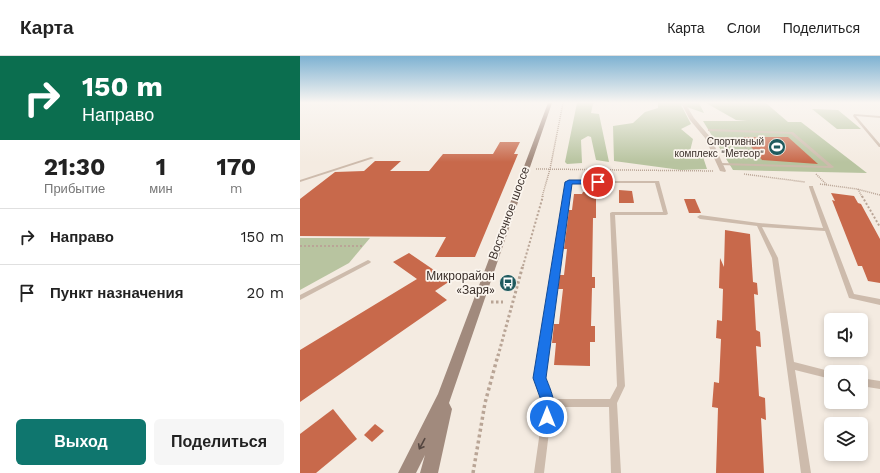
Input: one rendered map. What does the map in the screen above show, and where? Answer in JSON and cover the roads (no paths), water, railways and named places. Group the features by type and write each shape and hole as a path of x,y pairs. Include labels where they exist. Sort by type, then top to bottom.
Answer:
{"main road":[{"name":"Восточное шоссе","path":"407,473 432,425 454,370 543,122"},
{"name":"Восточное шоссе","path":"429,473 454,370"}],"street":[{"path":"695,122 708,138 723,171"}],"lane":[{"path":"860,122 880,146"},
{"path":"720,125 723,130"},
{"path":"709,130 792,133 832,167 720,164"},
{"path":"300,181 372,158"},
{"path":"539,473 548,403 540,378 569,182 657,182 666,214 612,213 620,386 613,403 616,473"},
{"path":"811,187 851,296 880,302"},
{"path":"700,217 758,226 827,230"},
{"path":"758,226 775,258 806,473"},
{"path":"300,298 368,262"},
{"path":"791,365 824,373"},
{"path":"868,383 880,385"},
{"path":"548,403 613,403"}],"place":[{"name":"Спортивный комплекс \"Метеор\"","path":"777,147"},
{"name":"Микрорайон «Заря»","path":"508,283"}]}
